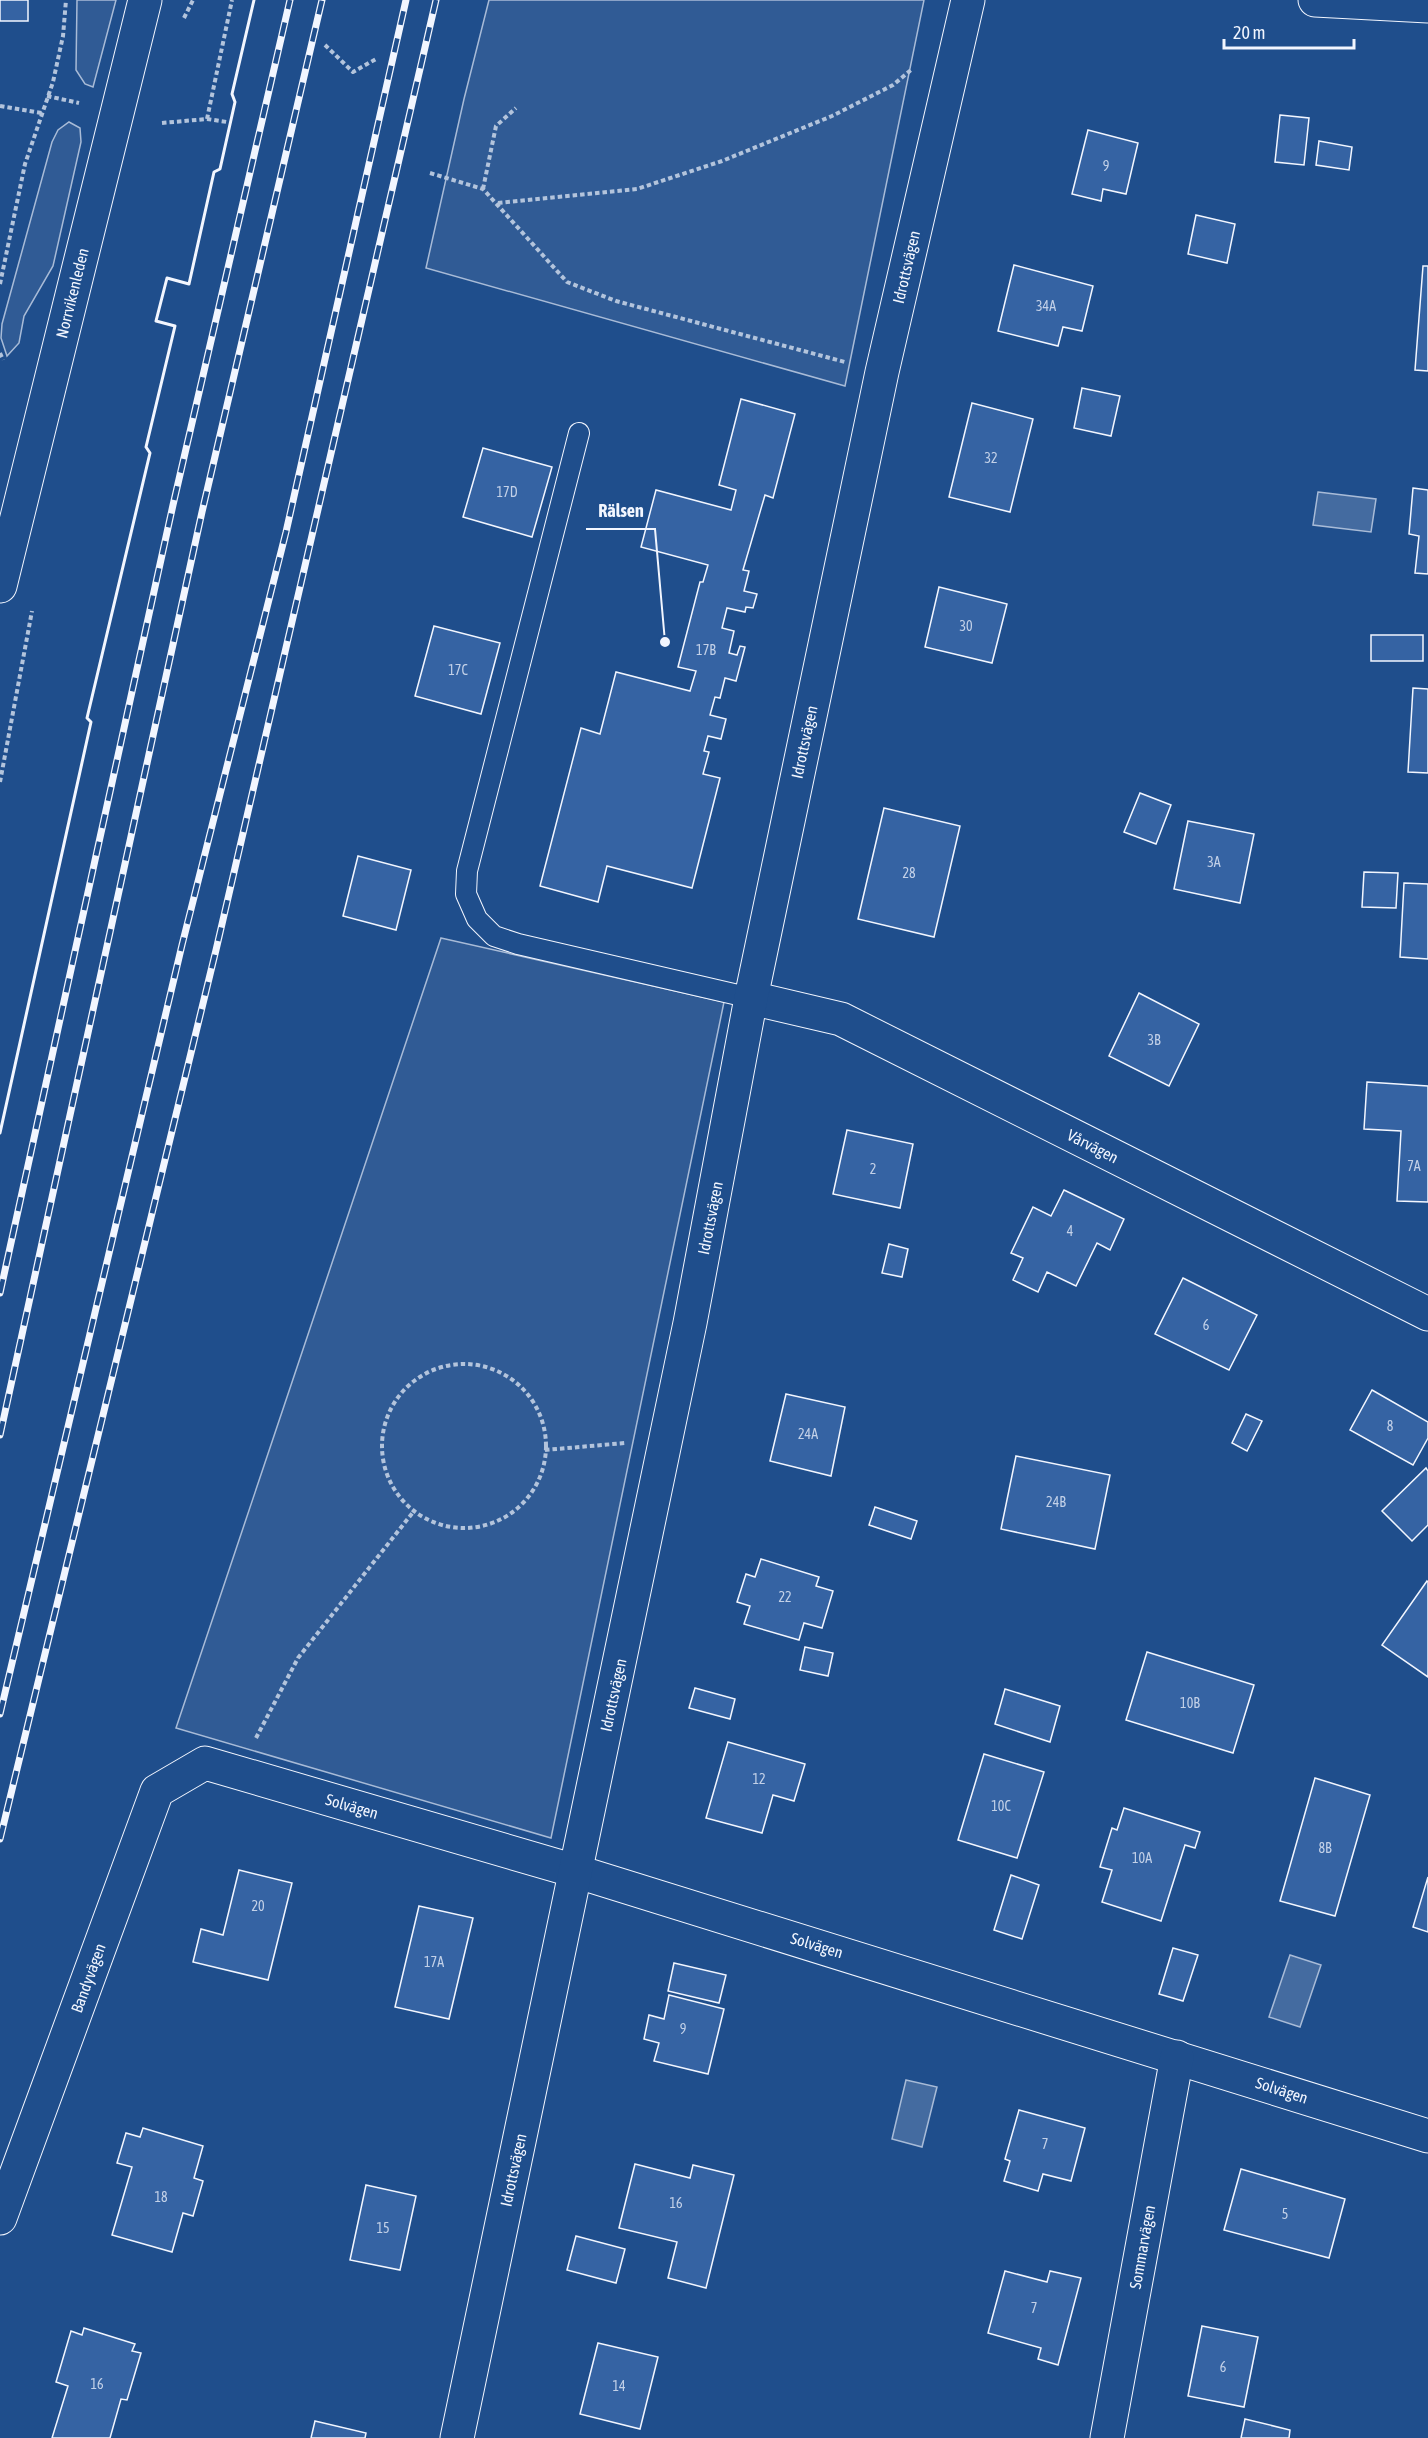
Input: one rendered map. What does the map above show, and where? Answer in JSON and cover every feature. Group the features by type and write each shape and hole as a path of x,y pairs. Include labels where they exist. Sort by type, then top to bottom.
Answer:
{"street":[{"name":"Norrvikenleden","path":"0,586 145,0"},
{"name":"Idrottsvägen","path":"457,2438 690,1323 751,998 882,372 968,0"},
{"path":"1315,0 1428,6"},
{"name":"Vårvägen","path":"751,998 841,1019 1428,1314"},
{"name":"Solvägen","path":"204,1763 575,1871 1428,2136"},
{"name":"Bandyvägen","path":"0,2218 157,1791 204,1763"},
{"name":"Sommarvägen","path":"1107,2438 1177,2057"}],"lane":[{"path":"579,433 467,871 466,894 477,919 494,936 518,944 751,998"}],"path":[{"path":"0,284 25,164 53,82 63,36 66,0"},
{"path":"207,119 232,0"},
{"path":"325,45 353,72 376,59"},
{"path":"498,203 637,189 722,161 832,116 893,85 912,70"},
{"path":"47,96 85,104"},
{"path":"0,106 42,113"},
{"path":"483,189 496,126 516,108"},
{"path":"162,123 207,119 227,122"},
{"path":"430,173 483,189 567,282 616,301 882,372"},
{"path":"0,353 3,360"},
{"path":"451,1363 475,1364 493,1367 511,1376 526,1391 539,1413 546,1436 545,1450 537,1486 520,1507 497,1522 475,1529 447,1527 406,1506 392,1487 384,1464 383,1442 397,1398 415,1379 451,1363"},
{"path":"545,1450 627,1443"},
{"path":"238,1773 298,1658 414,1511"}],"shaded area":[{"path":"77,0 116,0 93,87 85,84 76,70"},
{"path":"489,0 924,0 845,386 426,268"},
{"path":"69,122 80,128 81,142 53,266 24,316 19,343 7,356 1,338 2,324 52,142 58,130"},
{"path":"1318,492 1376,499 1371,532 1313,525"},
{"path":"441,938 724,1002 551,1838 176,1728"},
{"path":"1290,1955 1321,1965 1300,2027 1269,2017"},
{"path":"906,2080 937,2087 922,2147 892,2139"}],"building":[{"path":"0,0 28,0 28,21 0,21"},
{"path":"1280,115 1309,118 1304,165 1275,162"},
{"path":"1088,130 1138,143 1126,194 1103,189 1101,201 1072,194"},
{"path":"1319,141 1352,147 1349,170 1316,165"},
{"path":"1196,215 1235,224 1227,263 1188,254"},
{"path":"1014,265 1093,286 1082,331 1063,327 1058,346 998,331"},
{"path":"1423,266 1428,266 1428,371 1415,370"},
{"path":"1082,388 1120,396 1111,436 1074,428"},
{"path":"741,399 795,414 773,498 765,495 743,570 749,571 744,591 757,594 753,608 746,607 745,612 727,608 722,628 734,631 729,653 737,655 740,646 745,647 736,681 725,678 720,698 715,697 710,715 726,719 721,739 708,736 704,751 709,752 703,774 720,778 692,888 607,866 598,902 540,886 581,728 600,734 616,672 690,691 696,671 678,667 700,582 703,582 708,565 641,547 656,490 731,510 736,490 719,485"},
{"path":"972,403 1033,419 1010,512 949,497"},
{"path":"483,448 552,467 532,537 463,517"},
{"path":"1413,488 1428,490 1428,574 1415,573 1419,536 1409,534"},
{"path":"939,587 1007,604 992,663 925,647"},
{"path":"434,626 500,643 481,714 415,696"},
{"path":"1371,635 1423,635 1423,661 1371,661"},
{"path":"1413,688 1428,689 1428,773 1408,772"},
{"path":"1140,793 1171,805 1156,844 1124,832"},
{"path":"884,808 960,826 934,937 858,919"},
{"path":"1188,821 1254,834 1240,903 1174,889"},
{"path":"358,856 411,870 396,930 343,916"},
{"path":"1364,872 1398,873 1396,908 1362,907"},
{"path":"1404,883 1428,884 1428,959 1400,957"},
{"path":"1139,993 1199,1024 1169,1086 1109,1056"},
{"path":"1367,1082 1428,1086 1428,1202 1397,1201 1401,1131 1364,1129"},
{"path":"847,1130 913,1144 900,1208 833,1194"},
{"path":"1064,1190 1124,1219 1110,1250 1097,1243 1076,1286 1047,1272 1038,1292 1013,1280 1023,1258 1011,1253 1033,1207 1051,1216"},
{"path":"889,1244 908,1249 902,1277 882,1273"},
{"path":"1183,1278 1257,1315 1229,1370 1155,1334"},
{"path":"1372,1390 1428,1422 1428,1438 1413,1465 1350,1430"},
{"path":"786,1394 845,1407 831,1476 770,1461"},
{"path":"1246,1414 1262,1421 1247,1451 1232,1443"},
{"path":"1016,1456 1110,1475 1095,1549 1001,1529"},
{"path":"1426,1468 1428,1471 1428,1525 1412,1541 1382,1511"},
{"path":"875,1507 917,1521 911,1539 869,1525"},
{"path":"761,1559 819,1577 816,1586 833,1591 822,1628 804,1623 799,1640 744,1624 750,1606 737,1602 746,1574 755,1577"},
{"path":"1428,1582 1428,1677 1382,1645"},
{"path":"805,1647 833,1653 828,1676 800,1670"},
{"path":"1147,1652 1254,1685 1233,1753 1126,1720"},
{"path":"695,1688 735,1699 730,1719 689,1708"},
{"path":"1005,1689 1060,1706 1050,1742 995,1724"},
{"path":"728,1742 805,1764 794,1801 773,1795 762,1833 706,1818"},
{"path":"984,1754 1044,1772 1017,1858 958,1840"},
{"path":"1315,1778 1370,1795 1335,1916 1280,1901"},
{"path":"1124,1808 1200,1832 1195,1848 1185,1845 1161,1921 1102,1902 1112,1870 1100,1867 1112,1828 1117,1830"},
{"path":"239,1870 292,1883 268,1980 193,1962 201,1929 223,1935"},
{"path":"1011,1875 1039,1885 1022,1939 994,1930"},
{"path":"1428,1877 1428,1932 1413,1927"},
{"path":"419,1906 473,1918 449,2019 395,2007"},
{"path":"1173,1948 1198,1955 1183,2001 1159,1994"},
{"path":"674,1963 726,1975 719,2003 668,1991"},
{"path":"669,1995 724,2009 708,2074 654,2061 659,2043 644,2039 649,2015 664,2019"},
{"path":"1019,2110 1085,2128 1071,2181 1043,2174 1038,2191 1004,2181 1010,2161 1005,2159"},
{"path":"143,2128 203,2146 194,2178 203,2181 193,2216 183,2213 172,2252 112,2235 132,2167 117,2163 126,2133 140,2137"},
{"path":"635,2164 690,2178 693,2165 734,2175 706,2288 668,2278 677,2242 619,2228"},
{"path":"1241,2169 1345,2199 1329,2258 1224,2230"},
{"path":"366,2185 416,2196 400,2270 350,2260"},
{"path":"576,2236 625,2249 616,2283 567,2270"},
{"path":"1005,2271 1047,2282 1050,2271 1081,2278 1058,2365 1038,2359 1041,2348 988,2333"},
{"path":"1202,2326 1258,2337 1244,2407 1188,2396"},
{"path":"84,2328 135,2344 132,2351 141,2353 127,2400 121,2399 110,2438 52,2438 68,2386 56,2382 71,2331 82,2335"},
{"path":"598,2343 658,2357 640,2429 580,2414"},
{"path":"1245,2419 1290,2430 1289,2438 1241,2438"},
{"path":"315,2421 366,2433 365,2438 311,2438"}],"railway":[{"path":"0,1293 173,505 290,0"},
{"path":"0,1435 202,512 322,0"},
{"path":"0,1714 182,945 286,532 406,0"},
{"path":"0,1839 216,950 436,0"}],"wall":[{"path":"0,1133 91,722 87,718 150,453 146,447 175,326 156,321 167,278 189,284 214,172 220,169 235,102 232,94 254,0"}],"place":[{"name":"Rälsen","path":"665,642"}]}
